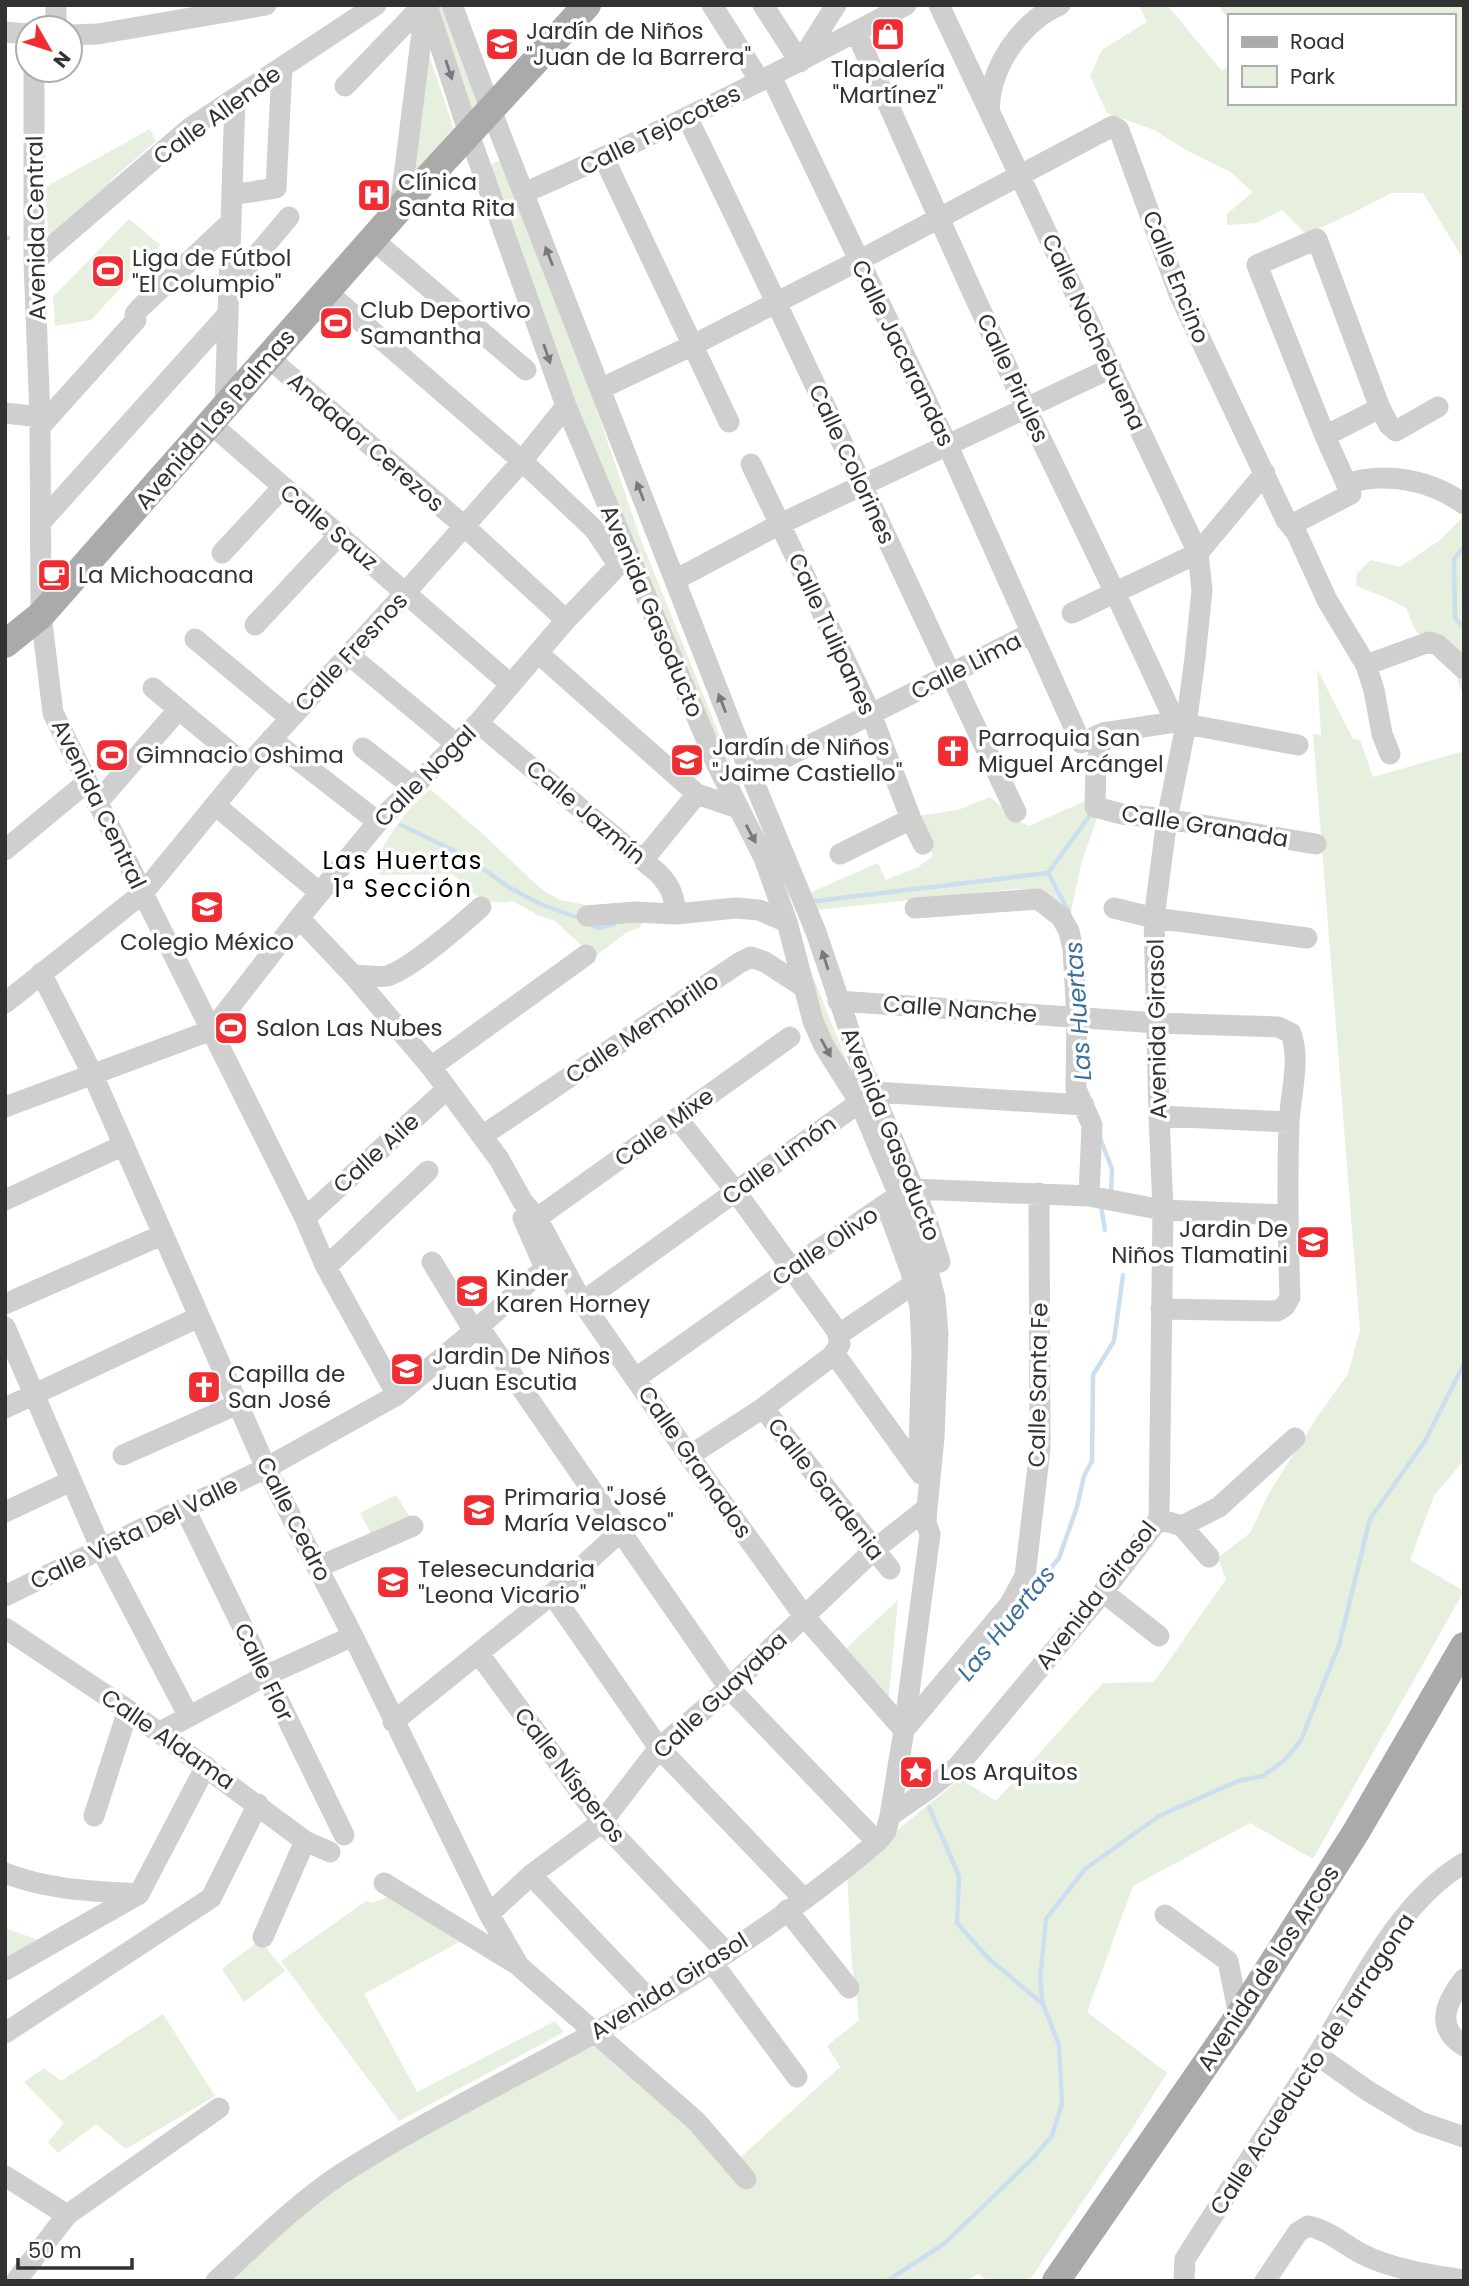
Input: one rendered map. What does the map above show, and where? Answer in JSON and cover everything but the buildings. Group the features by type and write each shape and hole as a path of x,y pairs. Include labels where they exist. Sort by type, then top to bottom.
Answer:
{"main road":[{"name":"Avenida Las Palmas","path":"41,615 372,239 587,5"},
{"path":"5,644 41,615"},
{"name":"Avenida de los Arcos","path":"1056,2281 1239,2016 1356,1832 1464,1646"}],"street":[{"path":"84,35 265,5"},
{"name":"Calle Allende","path":"34,262 190,128 376,5"},
{"path":"345,86 425,5"},
{"path":"400,208 425,5"},
{"name":"Avenida Gasoducto","path":"425,5 623,560 738,808 764,858 786,922 813,1021 824,1046 867,1098"},
{"name":"Avenida Gasoducto","path":"452,5 751,775 816,932 899,1196 924,1255 935,1298 938,1334 934,1438 926,1508 926,1523 930,1534"},
{"name":"Calle Jacarandas","path":"712,5 766,78 858,261 948,446 1081,743 1103,733"},
{"path":"763,5 800,62 836,5"},
{"name":"Calle Tejocotes","path":"524,193 604,158 800,62 906,5"},
{"name":"Calle Nochebuena","path":"939,5 1198,553"},
{"path":"989,111 992,85 1001,61 1030,25 1050,9 1060,5"},
{"name":"Calle Pirules","path":"856,32 1027,409 1181,723"},
{"path":"232,195 276,188 282,67"},
{"name":"Avenida Central","path":"34,84 34,262 40,422 41,615 54,713 304,1217 326,1267 397,1395"},
{"path":"218,416 228,314 236,98"},
{"name":"Calle Colorines","path":"687,117 778,302 949,674 1016,812"},
{"name":"Calle Encino","path":"1019,175 1098,132 1113,126 1119,130 1180,295 1286,520 1296,532 1332,610 1366,665 1374,690 1381,734 1390,754"},
{"path":"604,158 730,422"},
{"path":"600,388 778,302 1019,175"},
{"path":"229,288 289,217"},
{"path":"5,414 40,422 130,327 140,308 231,222"},
{"path":"372,239 526,370"},
{"path":"1348,489 1257,265 1317,239 1380,408 1389,425 1396,430 1438,407"},
{"path":"327,292 522,461 623,560"},
{"path":"41,522 228,314"},
{"name":"Andador Cerezos","path":"269,358 464,526 566,620"},
{"path":"675,580 776,526 1111,368"},
{"name":"Calle Fresnos","path":"5,1003 142,893 247,766 406,592 522,461 566,406"},
{"path":"1325,436 1380,408"},
{"name":"Calle Sauz","path":"218,416 283,487 510,684"},
{"name":"Calle Tulipanes","path":"748,467 871,714 911,820 923,844"},
{"path":"1072,613 1198,553 1265,473"},
{"path":"1289,522 1293,524 1365,477 1400,479 1447,492 1464,504"},
{"path":"222,552 283,487"},
{"path":"255,625 340,534"},
{"name":"Avenida Girasol","path":"216,2281 283,2219 340,2175 651,2001 795,1904 877,1843 886,1831 890,1816 958,1766 1103,1592 1158,1518 1163,1210 1158,1116 1154,918 1202,590 1198,553"},
{"name":"Calle Nogal","path":"212,1030 378,822 478,723 566,620 623,560"},
{"name":"Calle Lima","path":"751,775 1031,633"},
{"path":"195,639 290,718"},
{"path":"1366,665 1429,642 1438,645 1464,669"},
{"path":"538,653 697,794 738,808"},
{"path":"348,655 455,743"},
{"path":"153,688 247,766"},
{"path":"97,803 178,710"},
{"name":"Calle Jazmín","path":"478,723 643,860 668,884 674,895 676,914"},
{"path":"1103,733 1181,723 1298,745"},
{"name":"Calle Granada","path":"1103,733 1096,766 1096,807 1122,814 1316,844"},
{"path":"271,739 378,822"},
{"path":"363,748 413,787"},
{"path":"5,850 87,782"},
{"path":"643,860 697,794"},
{"path":"215,805 320,893"},
{"path":"840,854 911,820"},
{"path":"915,908 1038,899 1061,917 1069,931 1073,949 1082,1017 1076,1089 1092,1125 1092,1196"},
{"path":"354,975 386,976 398,971 452,933 481,907"},
{"path":"587,916 635,912 676,914 736,908 759,909 786,922"},
{"path":"1114,908 1154,918 1307,938"},
{"name":"Calle Granados","path":"299,918 354,975 447,1088 499,1159 582,1302 689,1456 804,1616 904,1730"},
{"path":"431,1067 586,955"},
{"name":"Calle Membrillo","path":"482,1136 751,957 765,962 805,988"},
{"name":"Calle Cedro","path":"41,973 92,1073 266,1468 353,1636 489,1914 519,1966 697,2122 746,2179"},
{"name":"Calle Nanche","path":"838,1000 1157,1023 1278,1027 1291,1033 1296,1046 1289,1122"},
{"path":"5,1107 212,1030"},
{"name":"Calle Mixe","path":"530,1210 677,1118 790,1037"},
{"name":"Calle Aile","path":"304,1217 447,1088"},
{"path":"867,1098 1084,1105"},
{"name":"Calle Limón","path":"582,1302 867,1098"},
{"path":"1158,1116 1289,1122 1287,1215 1290,1297 1285,1306 1277,1311 1161,1309"},
{"path":"677,1118 736,1192 790,1269 929,1485"},
{"path":"5,1200 124,1144"},
{"path":"326,1267 428,1171"},
{"path":"929,1485 919,1446 922,1352 920,1308 899,1196 1039,1193 1092,1196 1163,1210 1287,1215"},
{"name":"Calle Santa Fe","path":"904,1730 1010,1604 1025,1576 1040,1450 1039,1193"},
{"name":"Avenida Gasoducto","path":"890,1816 930,1534 937,1522 946,1438 950,1334 947,1298 938,1253 899,1196"},
{"name":"Calle Olivo","path":"636,1378 899,1196"},
{"name":"Calle Vista Del Valle","path":"5,1596 266,1468 397,1395 545,1268 523,1220 530,1210"},
{"path":"5,1304 162,1235"},
{"path":"432,1262 476,1329 621,1531 729,1688 877,1843"},
{"path":"689,1456 763,1408 837,1344 915,1283"},
{"path":"5,1408 199,1317"},
{"path":"5,1327 101,1549 188,1715"},
{"path":"123,1455 238,1404"},
{"name":"Calle Gardenia","path":"763,1408 890,1569"},
{"path":"1182,1525 1220,1507 1295,1438"},
{"path":"5,1512 71,1481"},
{"name":"Calle Guayaba","path":"489,1914 531,1875 602,1822 659,1748 729,1688 874,1550 926,1508"},
{"name":"Calle Flor","path":"186,1509 344,1835"},
{"path":"1158,1518 1182,1525 1209,1557"},
{"path":"318,1567 413,1526"},
{"path":"393,1722 552,1594 621,1531"},
{"path":"1103,1592 1159,1636"},
{"path":"552,1594 659,1748 795,1904 849,1988"},
{"name":"Calle Aldama","path":"5,1628 128,1710 305,1841 330,1852"},
{"path":"158,1733 265,1676 353,1636"},
{"name":"Calle Nísperos","path":"479,1654 602,1822 719,1957 797,2077"},
{"path":"94,1815 128,1710"},
{"path":"5,1970 139,1894 206,1766"},
{"path":"10,2023 211,1898 258,1804"},
{"path":"263,1937 305,1841"},
{"name":"Calle Acueducto de Tarragona","path":"1184,2281 1185,2259 1396,1929 1442,1876 1464,1863"},
{"path":"5,1873 30,1883 68,1889 139,1894"},
{"path":"531,1875 651,2001"},
{"path":"384,1883 519,1966"},
{"path":"1165,1915 1228,1961 1239,2016"},
{"path":"1464,1979 1450,1997 1445,2015 1448,2031 1464,2046"},
{"path":"1317,2055 1368,2091 1420,2122 1464,2137"},
{"path":"5,2276 15,2281 67,2215 219,2108"},
{"path":"5,2176 67,2215"},
{"path":"1265,2281 1298,2232 1308,2226 1322,2228 1362,2255 1453,2279"}],"green space":[{"path":"432,5 444,5 482,112 472,118"},
{"path":"1139,5 1167,5 1222,71 1228,66 1228,105 1455,105 1455,14 1228,14 1228,20 1218,5 1464,5 1464,260 1423,193 1391,193 1306,234 1282,210 1256,223 1227,225 1227,214 1253,192 1230,172 1154,130 1107,113 1090,76 1102,50 1147,22"},
{"path":"424,41 454,129 405,186"},
{"path":"150,129 156,141 111,180 107,191 49,237 44,188"},
{"path":"501,160 594,402 641,540 752,816 849,1072 815,1020 775,885 589,441 489,165"},
{"name":"Liga de Fútbol \"El Columpio\"","path":"129,219 160,245 91,320 55,326 53,297"},
{"path":"1464,516 1464,699 1455,672 1415,630 1406,608 1356,586 1357,573 1371,560 1400,567 1440,540"},
{"path":"1317,669 1353,739 1360,740 1373,777 1464,751 1464,1460 1434,1496 1410,1560 1464,1591 1313,1859 1250,1823 1133,1886 1087,2012 1167,2073 1029,2281 989,2281 978,2274 967,2281 224,2281 350,2177 592,2044 731,2166 840,2067 827,2046 859,2020 852,1966 847,1871 960,1779 996,1801 1103,1683 1154,1682 1226,1579 1218,1558 1250,1533 1270,1491 1348,1374 1360,1330 1313,734 1321,735"},
{"path":"430,789 541,889 560,900 587,905 645,902 648,906 640,927 626,933 594,957 555,921 512,901 493,902 478,897 453,874 380,875 373,869 384,846 404,816"},
{"path":"990,797 1018,821 1029,826 1092,798 1096,821 1082,861 1070,916 1041,889 1016,889 816,910 809,893 878,863 886,880 918,867 933,856 917,816 958,810"},
{"path":"396,1495 413,1522 374,1539 360,1513"},
{"path":"898,1600 888,1705 842,1652"},
{"path":"395,1894 461,1941 364,1994 417,2092 555,2021 564,2032 399,2121 281,1961 366,1901 372,1903"},
{"path":"5,1928 41,1941 5,1963"},
{"path":"260,1940 285,1971 244,2002 222,1969"},
{"path":"163,2014 215,2096 126,2149 96,2124 58,2153 48,2142 64,2123 24,2082 44,2068 61,2081"}],"waterway":[{"path":"1464,547 1454,559 1455,618 1464,628"},
{"name":"Las Huertas","path":"816,901 1048,873 1093,811"},
{"name":"Las Huertas","path":"401,825 465,856 510,888 543,905 579,918"},
{"name":"Las Huertas","path":"1048,873 1069,912"},
{"name":"Las Huertas","path":"590,924 598,928 614,924"},
{"name":"Las Huertas","path":"1100,1138 1112,1169 1111,1193"},
{"name":"Las Huertas","path":"1101,1206 1105,1230"},
{"name":"Las Huertas","path":"1019,1607 1059,1558 1077,1507 1084,1476 1092,1461 1093,1375 1114,1341 1123,1275"},
{"path":"887,2281 945,2243 1032,2159 1052,2136 1062,2104 1059,2045 1043,2004 1040,1980 1046,1919 1085,1869 1159,1816 1238,1781 1263,1776 1286,1759 1301,1740 1339,1645 1370,1519 1425,1441 1464,1364"},
{"name":"Las Huertas","path":"929,1807 959,1876 957,1923 989,1959 1043,2004"}],"place":[{"name":"Tlapalería \"Martínez\"","path":"888,34"},
{"name":"Jardín de Niños \"Juan de la Barrera\"","path":"502,44"},
{"name":"Clínica Santa Rita","path":"374,195"},
{"name":"Liga de Fútbol \"El Columpio\"","path":"108,271"},
{"name":"Club Deportivo Samantha","path":"336,323"},
{"name":"La Michoacana","path":"54,575"},
{"name":"Parroquia San Miguel Arcángel","path":"953,751"},
{"name":"Gimnacio Oshima","path":"112,755"},
{"name":"Jardín de Niños \"Jaime Castiello\"","path":"687,760"},
{"name":"Colegio México","path":"207,907"},
{"name":"Salon Las Nubes","path":"231,1028"},
{"name":"Jardin De Niños Tlamatini","path":"1313,1242"},
{"name":"Kinder Karen Horney","path":"472,1291"},
{"name":"Jardin De Niños Juan Escutia","path":"407,1369"},
{"name":"Capilla de San José","path":"204,1387"},
{"name":"Primaria \"José María Velasco\"","path":"479,1510"},
{"name":"Telesecundaria \"Leona Vicario\"","path":"393,1582"},
{"name":"Los Arquitos","path":"916,1772"}],"district":[{"name":"Las Huertas 1ª Sección","path":"403,874"}]}
